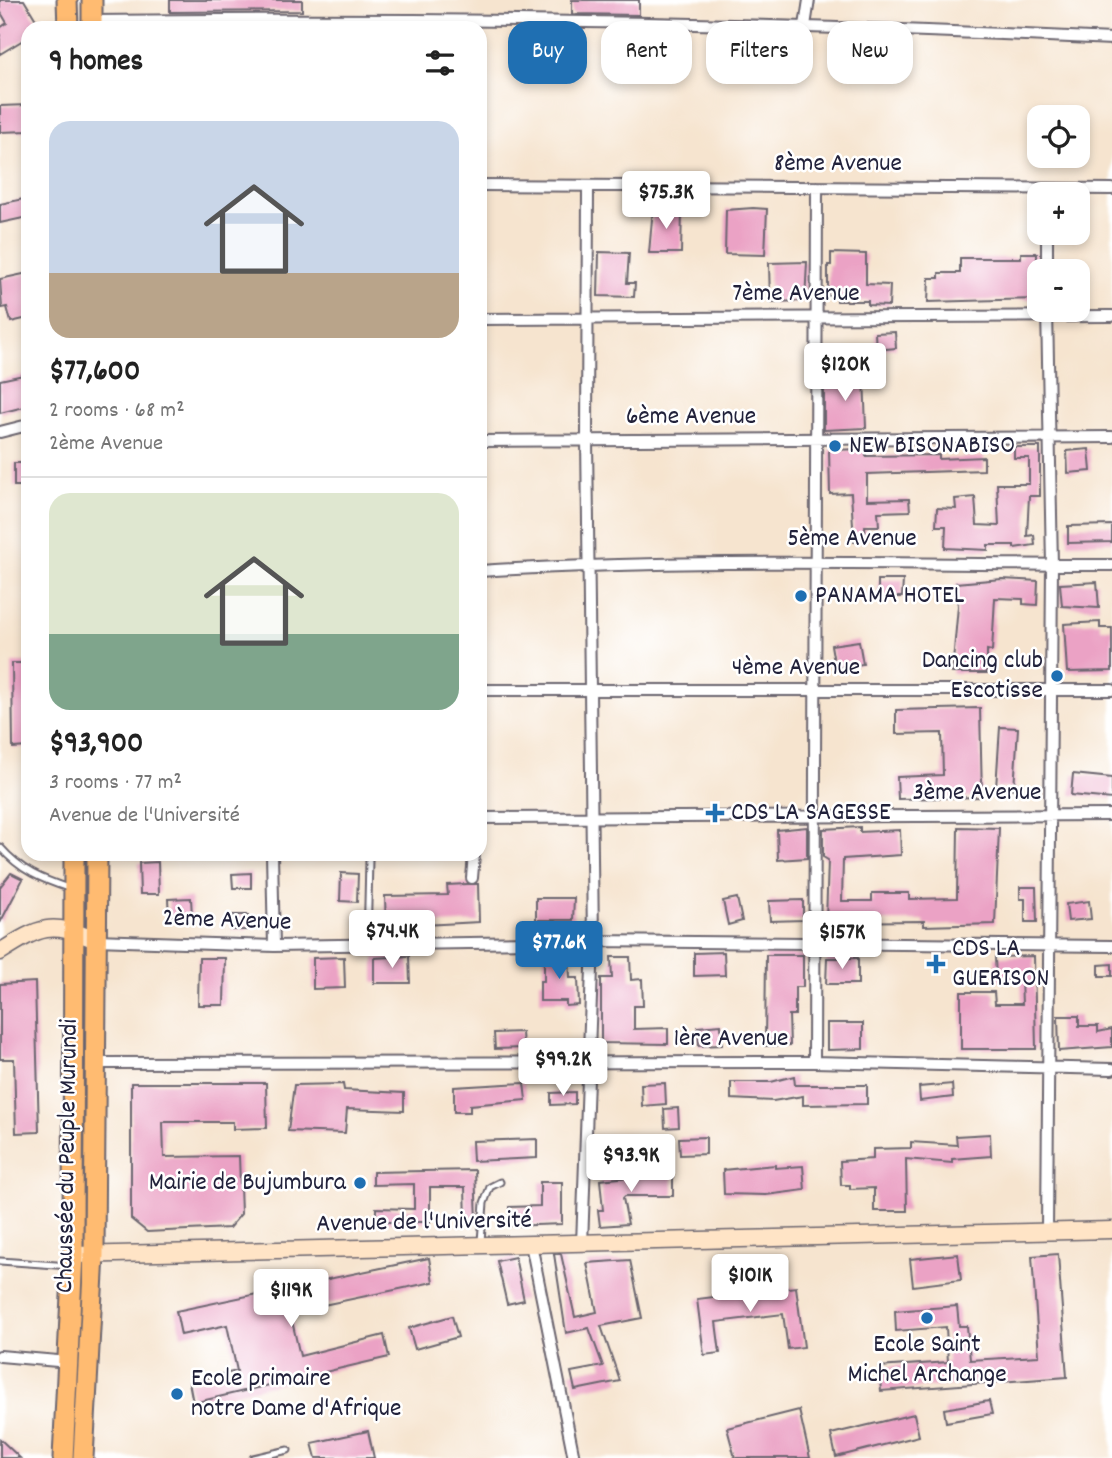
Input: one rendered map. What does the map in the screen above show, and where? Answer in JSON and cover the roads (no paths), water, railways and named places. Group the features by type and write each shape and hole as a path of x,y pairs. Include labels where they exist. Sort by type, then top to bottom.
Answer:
{"highway":[{"path":"67,0 68,21"},
{"path":"92,0 92,21"},
{"name":"Chaussée du Peuple Murundi","path":"63,1458 73,1261 74,861"},
{"name":"Chaussée du Peuple Murundi","path":"83,1458 94,1255 97,861"}],"street":[{"path":"806,21 809,0"},
{"path":"450,21 706,24"},
{"path":"813,26 1112,38"},
{"name":"8ème Avenue","path":"487,185 1027,192"},
{"path":"582,1244 593,941 591,564 587,439 588,187"},
{"path":"814,1062 817,187"},
{"name":"8ème Avenue","path":"1090,190 1112,189"},
{"name":"7ème Avenue","path":"487,319 1027,313"},
{"name":"7ème Avenue","path":"1090,315 1112,316"},
{"path":"1047,322 1052,565 1049,689 1048,1232"},
{"path":"0,432 21,427"},
{"name":"6ème Avenue","path":"487,440 1112,437"},
{"name":"5ème Avenue","path":"487,571 591,564 816,561 1112,565"},
{"name":"4ème Avenue","path":"487,690 1112,690"},
{"name":"3ème Avenue","path":"487,818 1112,815"},
{"path":"272,861 274,946"},
{"path":"472,878 473,861"},
{"path":"0,952 46,928 57,926 96,940"},
{"name":"2ème Avenue","path":"96,940 274,946 593,941 1112,946"},
{"name":"1ère Avenue","path":"97,1063 814,1062 1048,1070 1112,1069"},
{"name":"Avenue de l'Université","path":"73,1261 94,1255 1112,1230"},
{"path":"531,1244 574,1458"},
{"path":"0,1356 69,1362"}],"lane":[{"path":"0,847 14,864 30,875 74,890"},
{"path":"367,946 369,861"},
{"path":"481,1245 486,1195 489,1187 500,1182"},
{"path":"0,1261 73,1261"},
{"path":"253,1458 288,1450"}],"place":[{"name":"NEW BISONABISO","path":"835,446"},
{"name":"PANAMA HOTEL","path":"801,596"},
{"name":"Dancing club Escotisse","path":"1057,676"},
{"name":"CDS LA SAGESSE","path":"715,813"},
{"name":"CDS LA GUERISON","path":"936,964"},
{"name":"Mairie de Bujumbura","path":"360,1183"},
{"name":"Ecole Saint Michel Archange","path":"927,1318"},
{"name":"Ecole primaire notre Dame d'Afrique","path":"177,1394"}]}
